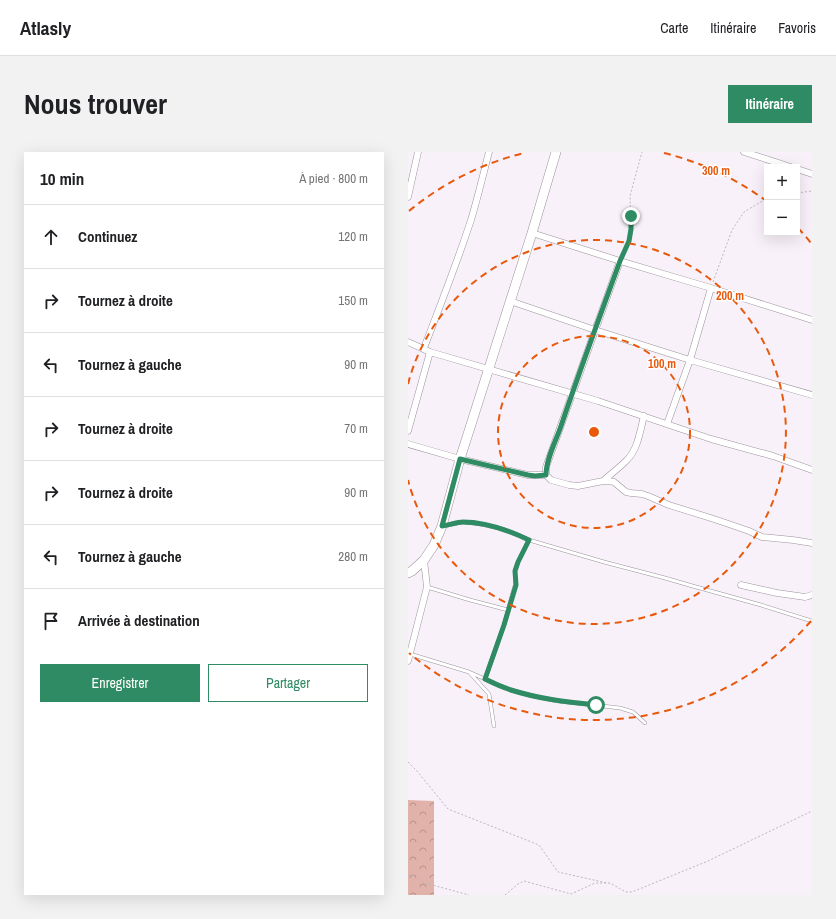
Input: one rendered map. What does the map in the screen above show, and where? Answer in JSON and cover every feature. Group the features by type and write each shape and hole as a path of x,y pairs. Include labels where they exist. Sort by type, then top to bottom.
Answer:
{"street":[{"path":"408,197 411,171 418,152"},
{"path":"424,348 471,219 489,152"},
{"path":"408,573 424,560 434,545 442,526 460,459 532,233 556,152"},
{"path":"744,152 782,164"},
{"path":"800,170 812,174"},
{"path":"532,233 812,320"},
{"path":"620,261 546,467 546,475 550,480 578,486 609,480 614,482 626,492 642,494 669,505 749,531 762,537 812,543"},
{"path":"667,424 690,360 711,288"},
{"path":"510,301 690,360 812,395"},
{"path":"408,342 430,352 489,368 572,394 598,400 711,439 773,456 812,470"},
{"path":"408,431 430,352"},
{"path":"603,481 631,456 638,439 644,416"},
{"path":"408,444 460,459 528,475 546,475"},
{"path":"408,661 427,588 424,560"},
{"path":"741,584 777,593 805,597 812,595"}],"lane":[{"path":"442,526 463,522 503,529 529,540 761,605 812,621"},
{"path":"485,679 516,585 515,571 529,540"},
{"path":"427,588 508,610"},
{"path":"410,654 469,672 510,690 533,696 557,701 620,708 633,712 645,723"},
{"path":"469,672 489,694 494,726"}],"path":[{"path":"620,261 629,241 631,229 630,196 642,152"},
{"path":"800,193 812,191"},
{"path":"711,288 732,230 744,212 764,200"},
{"path":"408,762 417,770 448,809 539,845 558,872 610,883 626,892 632,892 708,862 812,811"},
{"path":"408,875 414,876 425,883 469,895"},
{"path":"505,895 524,881 571,894 595,883 610,883"}],"green space":[{"path":"408,800 434,801 434,895 408,895"}],"route":[{"path":"596,705 557,701 533,696 510,690 485,679 516,585 515,571 529,540 503,529 480,524 463,522 442,526 460,459 528,475 546,475 546,467 620,261 629,241 631,216"}]}
